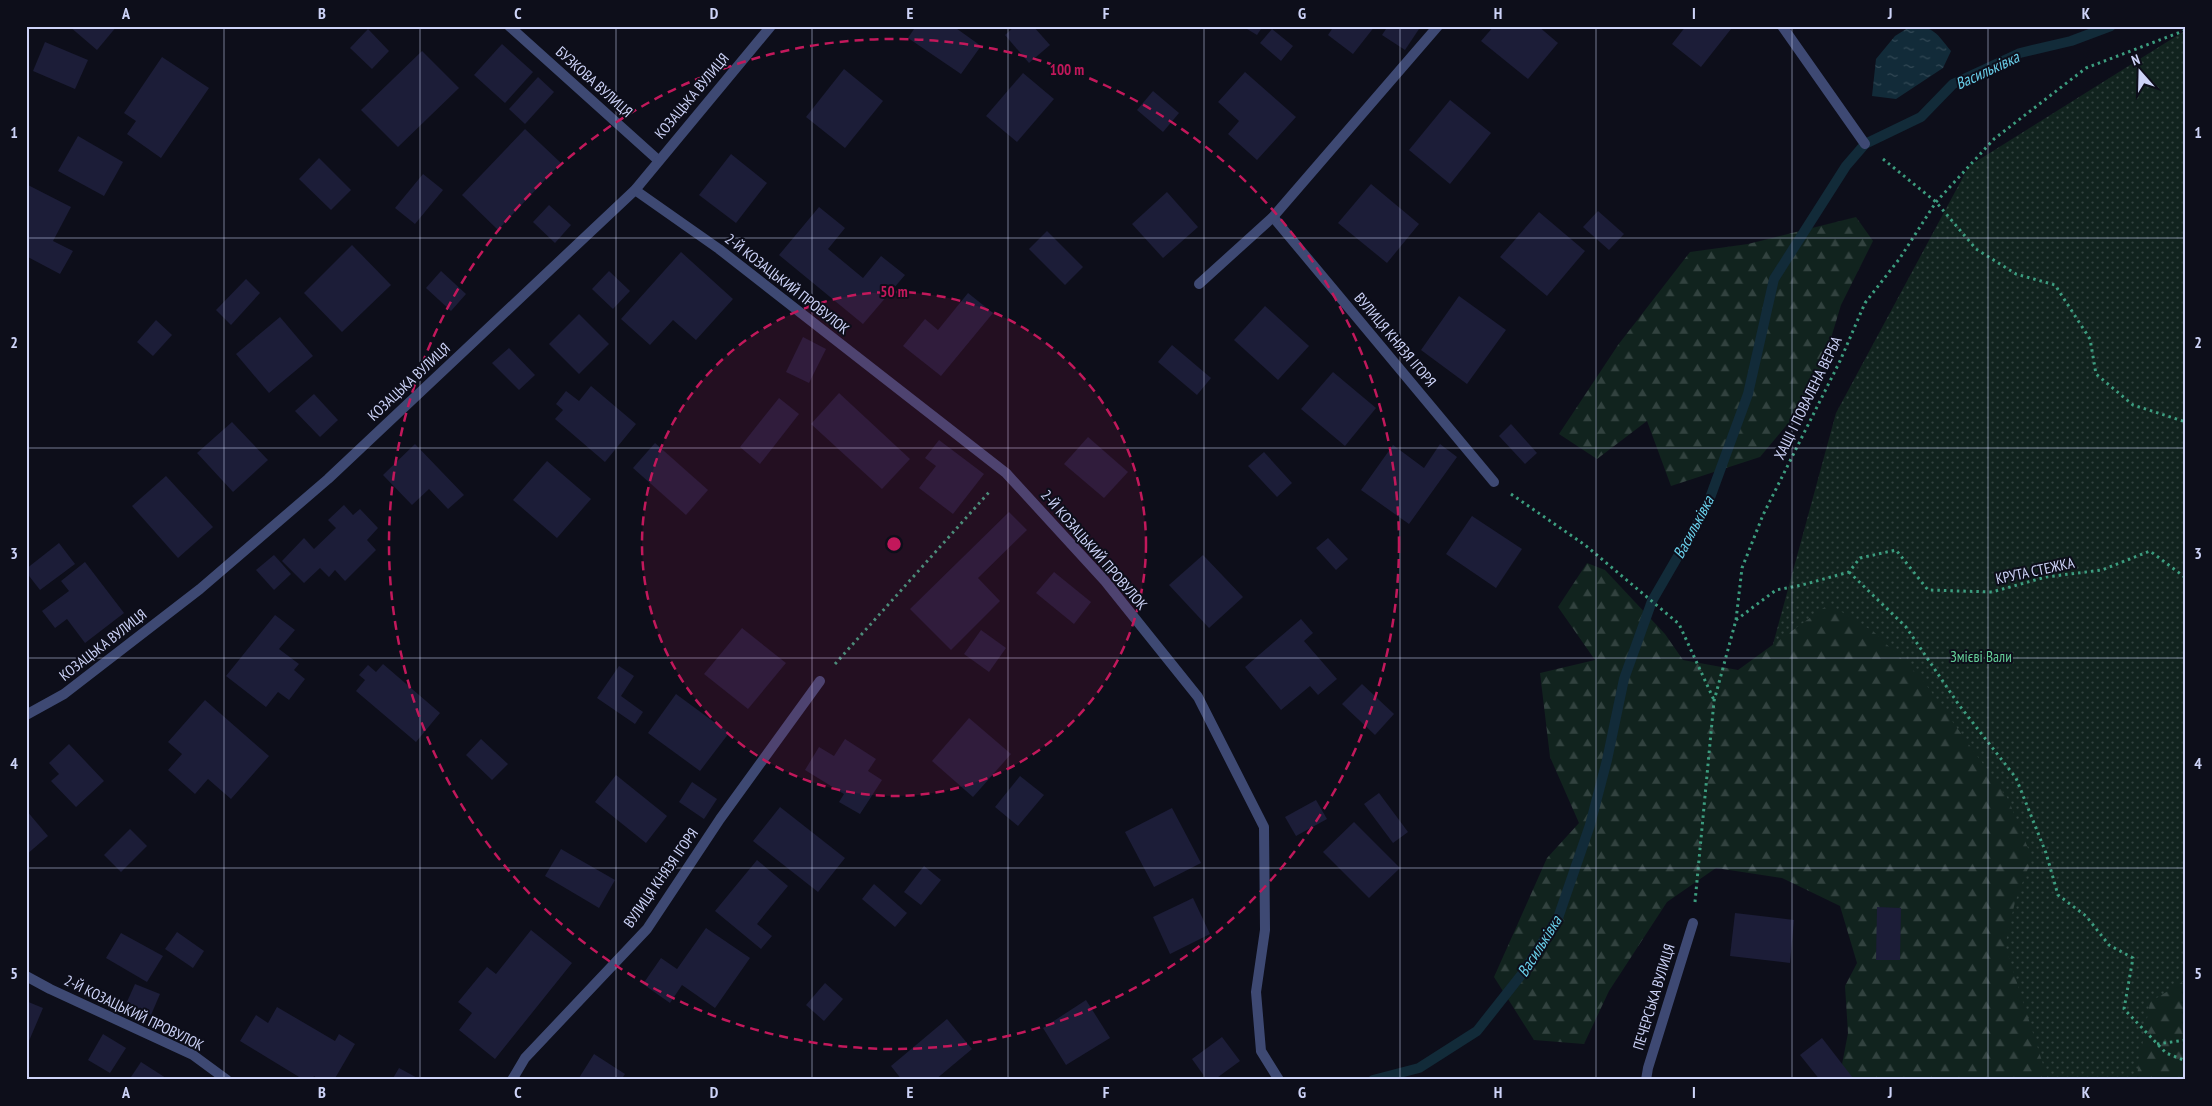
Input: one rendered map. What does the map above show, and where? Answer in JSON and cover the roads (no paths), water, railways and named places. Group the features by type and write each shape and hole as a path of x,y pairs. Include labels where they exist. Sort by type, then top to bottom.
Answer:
{"street":[{"name":"БУЗКОВА ВУЛИЦЯ","path":"509,26 658,160"},
{"name":"КОЗАЦЬКА ВУЛИЦЯ","path":"26,715 64,694 200,589 321,485 635,190 771,26"},
{"path":"1199,284 1273,217 1438,26"},
{"path":"1782,26 1865,144"},
{"name":"2-Й КОЗАЦЬКИЙ ПРОВУЛОК","path":"635,190 719,249 1006,473 1105,581 1198,697 1264,827 1265,930 1256,992 1261,1051 1280,1080"},
{"name":"ВУЛИЦЯ КНЯЗЯ ІГОРЯ","path":"1273,217 1494,482"},
{"name":"ВУЛИЦЯ КНЯЗЯ ІГОРЯ","path":"512,1080 525,1058 647,929 720,819 820,682"},
{"name":"ПЕЧЕРСЬКА ВУЛИЦЯ","path":"1646,1080 1648,1068 1693,923"},
{"name":"2-Й КОЗАЦЬКИЙ ПРОВУЛОК","path":"26,976 193,1055 227,1080"}],"water":[{"path":"1911,26 1930,29 1951,51 1943,68 1896,99 1872,96 1876,59 1895,36"}],"waterway":[{"name":"Васильківка","path":"1373,1080 1419,1068 1477,1031 1522,974 1558,918 1590,825 1607,760 1624,679 1652,601 1707,506 1748,394 1774,279 1846,166 1865,144 1921,117 1953,84 2020,53 2071,41 2111,26"}],"park label":[{"name":"Змієві Вали","path":"1981,657"}]}
